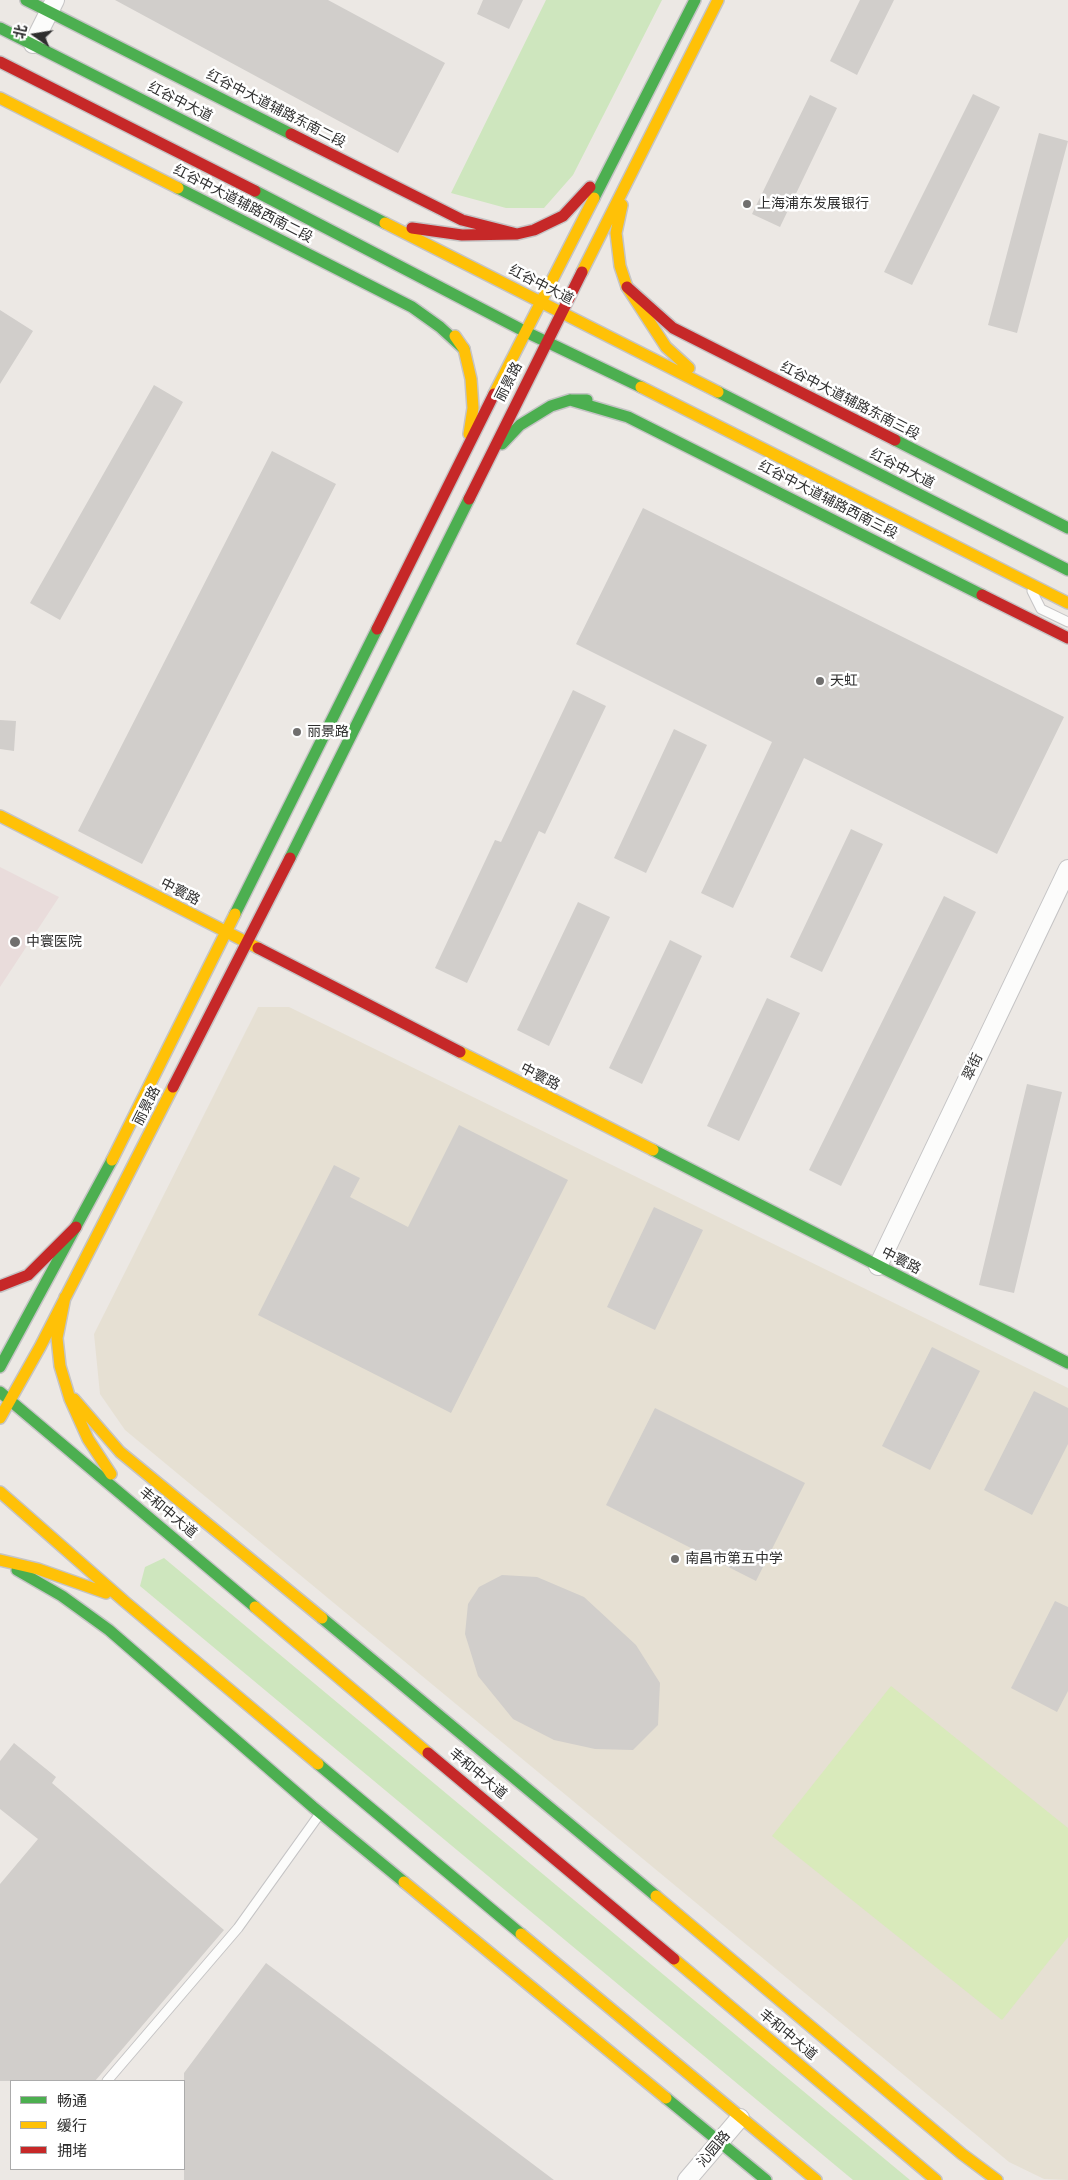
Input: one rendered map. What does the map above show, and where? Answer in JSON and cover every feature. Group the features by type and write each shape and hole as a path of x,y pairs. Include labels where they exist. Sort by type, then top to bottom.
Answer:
{"main road":[{"name":"红谷中大道辅路东南二段","path":"26,0 52,6 462,220 517,234"},
{"name":"丽景路","path":"0,1367 113,1160 466,450 694,0"},
{"name":"丽景路","path":"0,1418 248,944 560,312 718,0"},
{"name":"红谷中大道","path":"0,28 1068,570"},
{"path":"0,62 374,251 526,332 697,414 1068,603"},
{"name":"红谷中大道辅路西南二段","path":"0,98 412,307 440,327 464,349"},
{"path":"380,220 428,232 462,235 517,234 534,230 563,216 618,152"},
{"path":"636,162 623,200 616,233 620,266 627,287 666,347 712,388"},
{"path":"374,251 410,285"},
{"name":"红谷中大道辅路东南三段","path":"627,287 673,328 1068,528"},
{"path":"431,305 464,349 471,378 473,408 466,450"},
{"path":"486,461 520,425 551,406 570,400 614,400"},
{"name":"红谷中大道辅路西南三段","path":"570,400 628,416 1068,638"},
{"path":"650,404 697,414"},
{"name":"中寰路","path":"0,816 1068,1363"},
{"path":"0,1286 28,1275 76,1227"},
{"path":"65,1297 57,1338 60,1366 67,1391 88,1439 125,1496"},
{"path":"67,1391 120,1452 508,1771 962,2154 997,2180"},
{"name":"丰和中大道","path":"0,1392 936,2180"},
{"path":"0,1492 124,1601 816,2180"},
{"path":"0,1560 84,1584 124,1601"},
{"path":"0,1560 62,1596 109,1630 321,1813 766,2180"}],"street":[{"path":"33,44 52,6"},
{"name":"翠街","path":"878,1266 1068,869"},
{"name":"沁园路","path":"688,2180 740,2118"}],"lane":[{"path":"1027,582 1041,609 1068,622"},
{"path":"108,2080 238,1928 321,1813"}],"shaded area":[{"name":"中寰医院","path":"0,867 59,897 0,987"},
{"name":"南昌市第五中学","path":"258,1007 289,1007 1068,1388 1068,2180 1044,2179 1009,2162 125,1430 100,1394 94,1334"}],"green space":[{"path":"546,0 662,0 573,175 544,208 506,208 451,193"},
{"path":"164,1558 910,2180 853,2180 140,1586 145,1567"},
{"path":"891,1686 1068,1828 1068,1937 1002,2020 772,1836"}],"building":[{"path":"115,0 328,0 445,63 398,153"},
{"path":"483,0 523,0 509,29 477,14"},
{"path":"860,0 894,0 857,75 830,61"},
{"path":"973,94 1000,107 912,285 884,272"},
{"path":"810,95 837,108 780,227 752,214"},
{"path":"1039,133 1068,141 1017,333 988,325"},
{"path":"0,310 33,331 0,384"},
{"path":"154,385 183,402 60,620 30,603"},
{"path":"272,451 336,484 142,864 78,831"},
{"name":"天虹","path":"643,508 1064,717 997,854 804,758 733,908 701,893 772,742 576,644"},
{"path":"573,690 606,706 545,834 539,831 467,983 435,968 495,840 501,842"},
{"path":"0,720 16,721 14,751 0,749"},
{"path":"674,729 707,745 646,873 614,858"},
{"path":"851,829 883,844 822,972 790,957"},
{"path":"944,896 976,912 841,1186 809,1170"},
{"path":"578,902 610,917 549,1046 517,1030"},
{"path":"670,940 702,956 642,1084 609,1068"},
{"path":"767,998 800,1013 739,1141 707,1126"},
{"path":"1027,1084 1062,1092 1014,1293 979,1285"},
{"path":"459,1125 568,1180 451,1413 258,1315 334,1165 360,1178 350,1197 408,1227"},
{"path":"654,1207 703,1230 655,1330 607,1307"},
{"path":"932,1347 980,1371 930,1470 882,1446"},
{"path":"1034,1391 1068,1408 1068,1444 1032,1515 984,1490"},
{"path":"655,1408 805,1483 756,1581 606,1505"},
{"path":"502,1575 537,1577 584,1597 636,1645 660,1683 658,1725 633,1750 595,1749 554,1740 513,1719 478,1676 465,1634 468,1604 479,1587"},
{"path":"1055,1601 1068,1607 1068,1691 1057,1712 1011,1688"},
{"path":"14,1743 56,1777 52,1783 224,1930 96,2080 0,2081 0,1884 38,1839 0,1809 0,1761"},
{"path":"266,1963 554,2180 184,2180 184,2073"}],"traffic: fast":[{"path":"26,0 291,134"},
{"path":"594,198 695,0"},
{"path":"0,28 385,223"},
{"path":"178,188 412,307 440,327 464,349"},
{"path":"255,191 526,332 641,387"},
{"path":"718,392 1068,570"},
{"path":"570,400 628,417 982,595"},
{"path":"502,444 520,425 551,406 570,400 587,400"},
{"path":"895,440 1068,528"},
{"path":"290,858 469,499"},
{"path":"235,914 377,629"},
{"path":"653,1150 1068,1363"},
{"path":"0,1367 112,1160"},
{"path":"0,1392 255,1607"},
{"path":"17,1570 62,1596 109,1630 313,1807 404,1882"},
{"path":"322,1618 656,1896"},
{"path":"318,1764 521,1934"},
{"path":"666,2098 766,2180"}],"traffic: slow":[{"path":"582,272 718,0"},
{"path":"0,98 178,188"},
{"path":"494,394 594,198"},
{"path":"622,205 616,233 620,266 627,287 666,347 689,368"},
{"path":"385,223 718,392"},
{"path":"455,336 464,349 471,379 473,408 469,434"},
{"path":"641,387 1068,603"},
{"path":"0,816 258,948"},
{"path":"112,1160 235,914"},
{"path":"460,1052 653,1150"},
{"path":"0,1418 40,1347 173,1087"},
{"path":"65,1297 57,1338 60,1366 70,1399 88,1439 111,1474"},
{"path":"74,1399 120,1452 322,1618"},
{"path":"0,1492 124,1601 318,1764"},
{"path":"0,1560 38,1569 106,1593"},
{"path":"255,1607 428,1753"},
{"path":"404,1882 666,2098"},
{"path":"656,1896 962,2154 997,2180"},
{"path":"521,1934 816,2180"},
{"path":"674,1959 936,2180"}],"traffic: jam":[{"path":"0,62 255,191"},
{"path":"291,134 462,220 517,234"},
{"path":"412,228 462,235 517,234 534,230 563,216 590,187"},
{"path":"469,499 582,272"},
{"path":"627,287 673,328 895,440"},
{"path":"377,629 494,394"},
{"path":"982,595 1068,638"},
{"path":"173,1087 290,858"},
{"path":"258,948 460,1052"},
{"path":"0,1286 28,1275 76,1227"},
{"path":"428,1753 674,1959"}],"place":[{"name":"上海浦东发展银行","path":"747,204"},
{"name":"天虹","path":"820,681"},
{"name":"丽景路","path":"297,732"},
{"name":"中寰医院","path":"15,942"},
{"name":"南昌市第五中学","path":"675,1559"}]}
